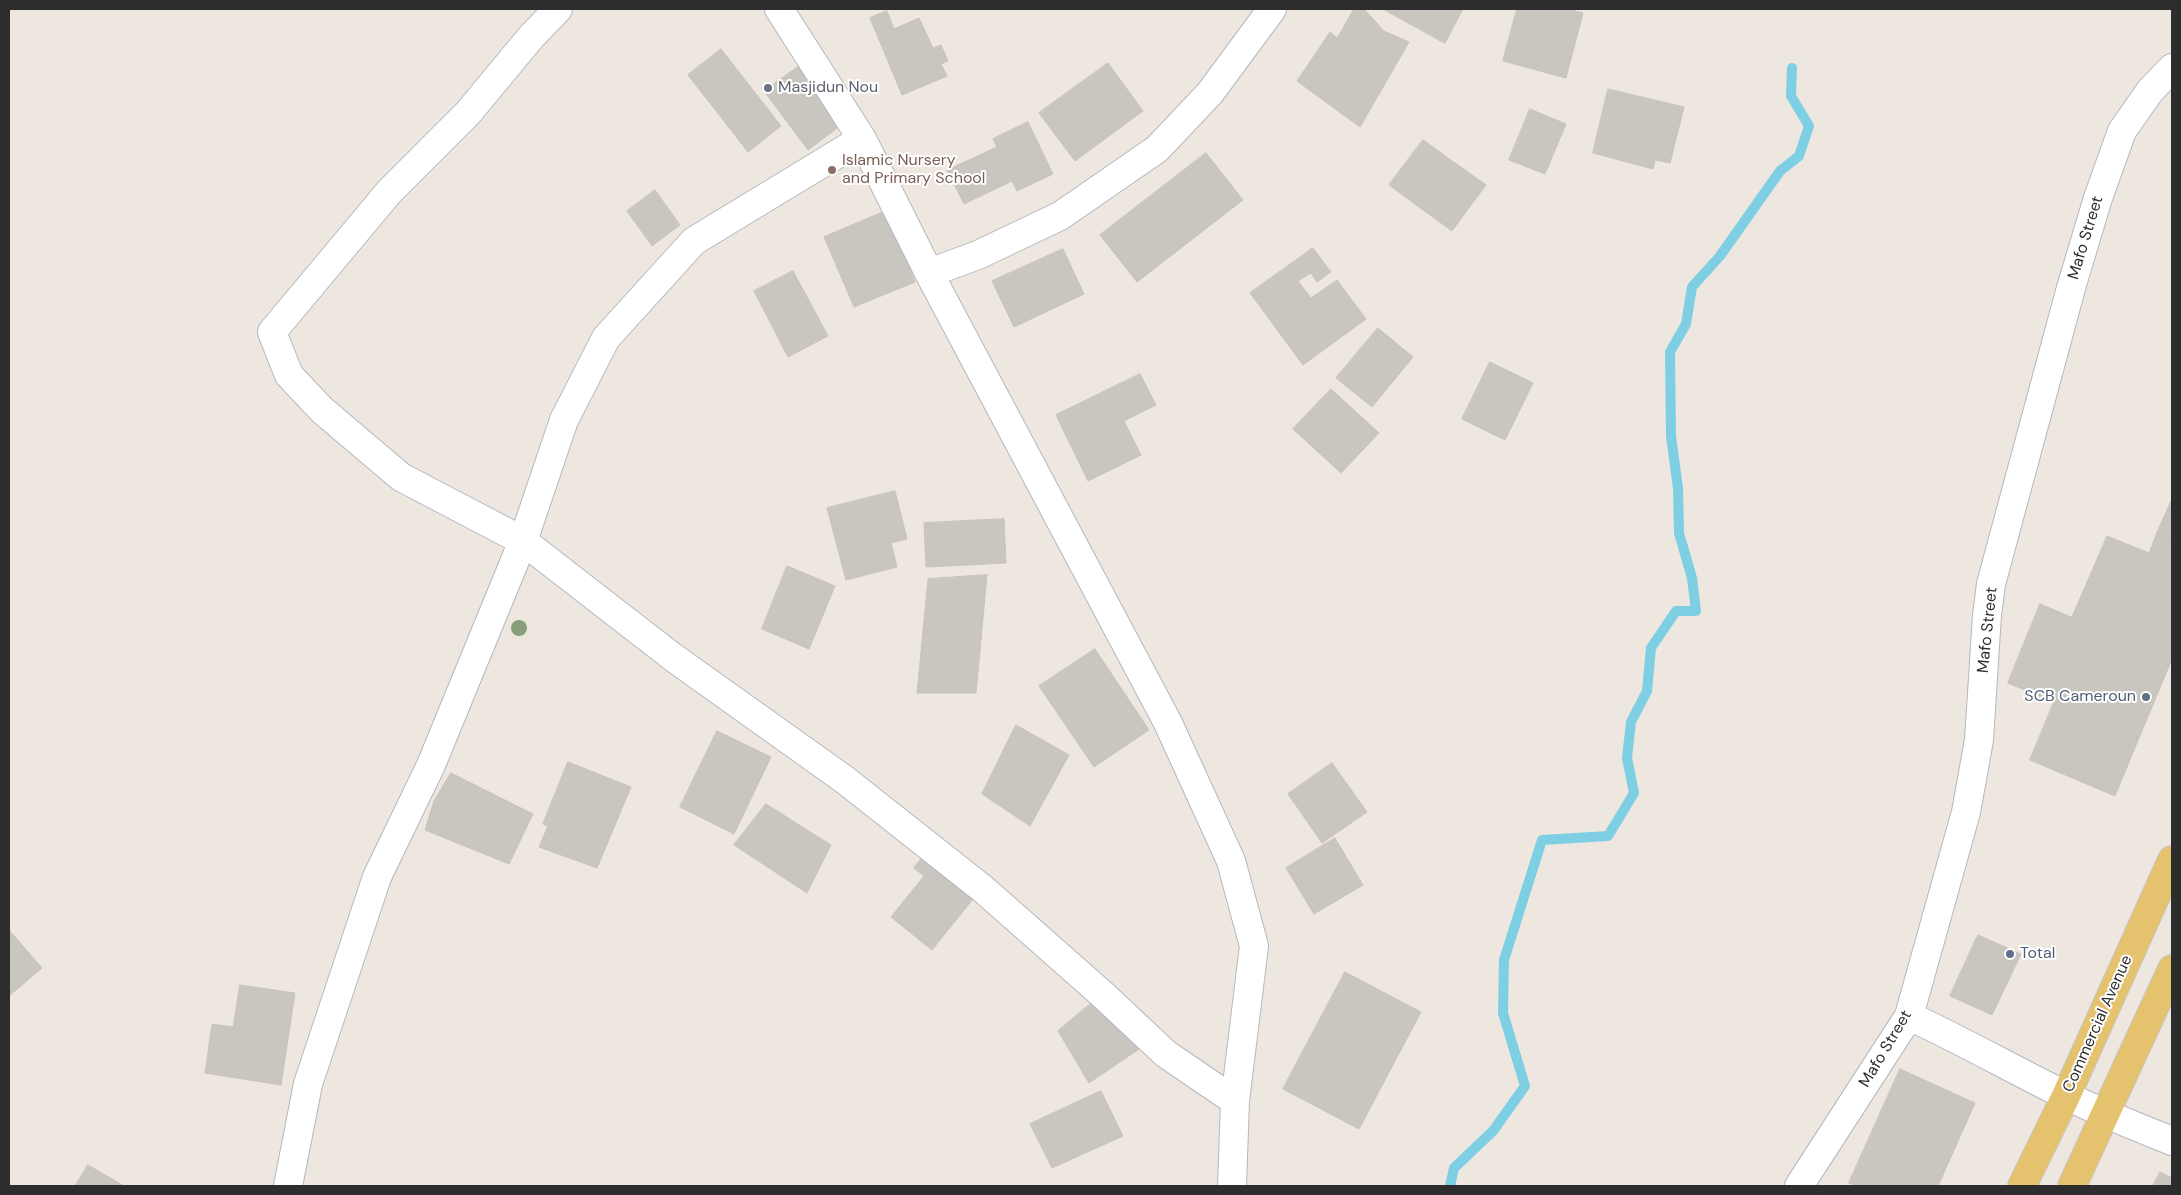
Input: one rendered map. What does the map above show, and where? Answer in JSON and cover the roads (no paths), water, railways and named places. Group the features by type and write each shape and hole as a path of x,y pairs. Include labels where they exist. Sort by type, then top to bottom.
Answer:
{"main road":[{"name":"Commercial Avenue","path":"2022,1186 2066,1096 2172,860"},
{"path":"2072,1186 2172,969"}],"street":[{"path":"558,9 531,37 468,113 389,192 272,332 289,375 322,410 401,477 523,542 674,658 845,780 983,889 1102,994 1166,1054 1235,1102"},
{"path":"779,9 862,140 929,273 1168,723 1231,861 1254,946 1235,1102 1232,1186"},
{"path":"929,273 978,254 1060,216 1156,149 1210,93 1272,9"},
{"name":"Mafo Street","path":"1799,1186 1909,1016 1966,812 1979,740 1986,614 1992,584 2071,288 2098,198 2122,131 2150,91 2172,68"},
{"path":"288,1186 308,1084 377,876 431,765 523,542 564,420 606,338 694,241 862,140"},
{"path":"1909,1016 1959,1039 2066,1096 2106,1115 2172,1141"}],"waterway":[{"path":"1450,1186 1454,1168 1493,1131 1525,1086 1503,1013 1504,960 1542,840 1608,836 1634,793 1627,758 1631,722 1647,691 1651,648 1676,611 1696,611 1692,578 1679,533 1678,488 1671,436 1670,352 1686,324 1692,287 1720,256 1780,171 1799,156 1809,126 1791,96 1792,68"}],"place":[{"name":"Masjidun Nou","path":"768,88"},
{"name":"Islamic Nursery and Primary School","path":"832,170"},
{"name":"SCB Cameroun","path":"2146,697"},
{"name":"Total","path":"2010,954"}]}
